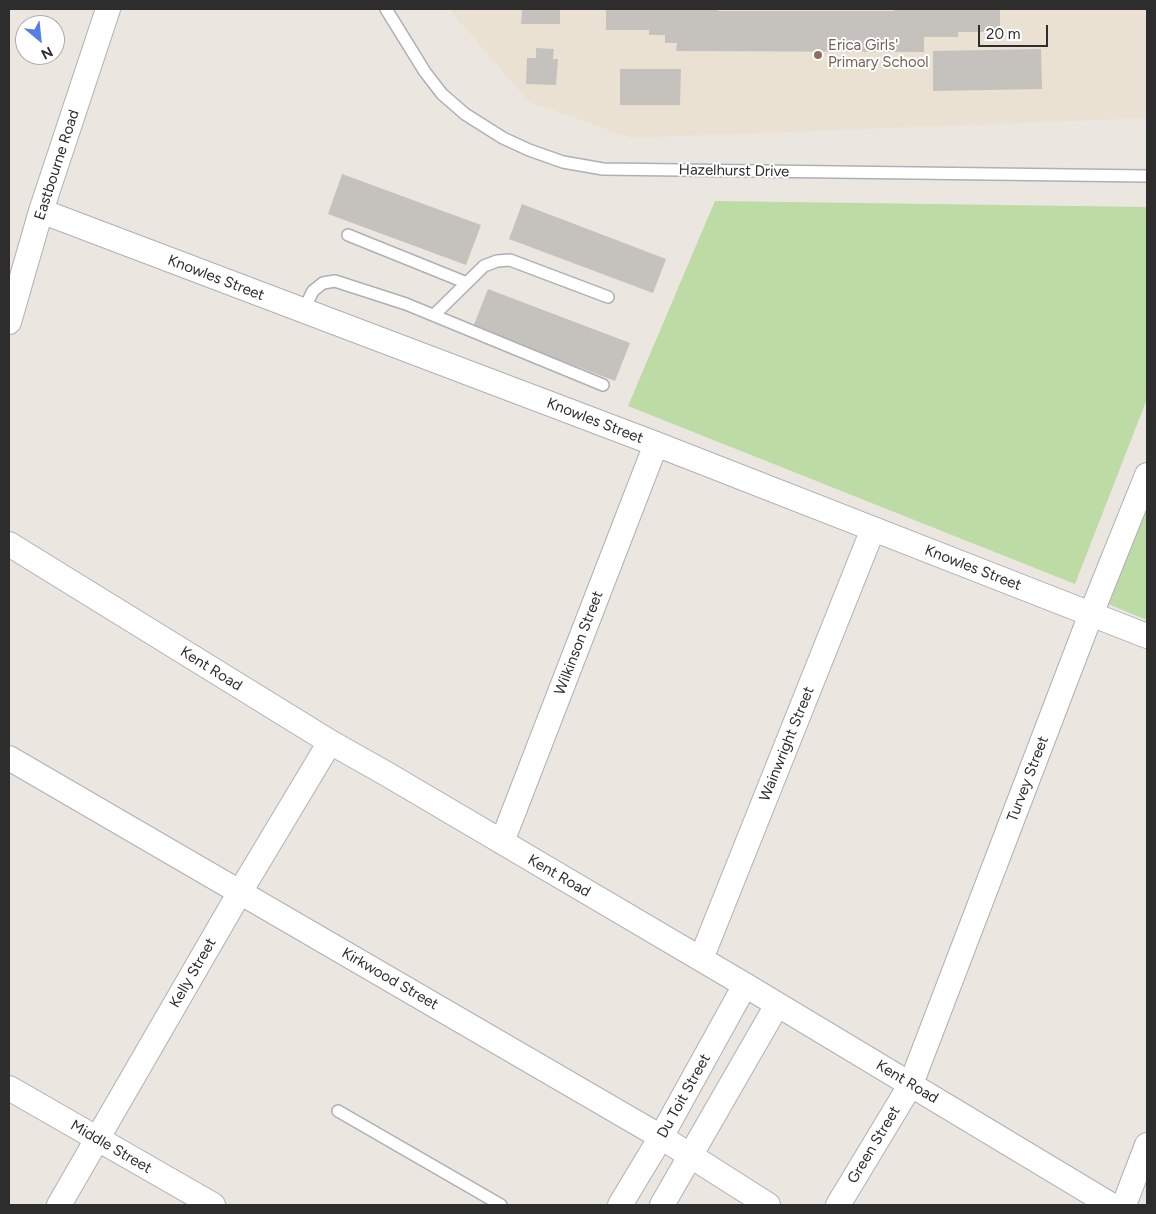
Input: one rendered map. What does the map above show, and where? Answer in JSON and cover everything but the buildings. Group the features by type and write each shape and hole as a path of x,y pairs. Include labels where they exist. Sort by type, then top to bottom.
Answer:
{"street":[{"name":"Eastbourne Road","path":"9,322 41,211 108,9"},
{"name":"Knowles Street","path":"41,211 656,444 1147,636"},
{"name":"Wilkinson Street","path":"502,842 656,444"},
{"name":"Turvey Street","path":"911,1084 1147,476"},
{"name":"Wainwright Street","path":"701,959 873,528"},
{"name":"Kent Road","path":"9,544 330,742 745,985 1111,1205"},
{"name":"Kelly Street","path":"59,1205 240,892 330,742"},
{"name":"Kirkwood Street","path":"9,758 661,1137 768,1205"},
{"name":"Du Toit Street","path":"620,1205 661,1137 745,985"},
{"path":"662,1205 777,1004"},
{"name":"Green Street","path":"838,1205 911,1084"},
{"name":"Middle Street","path":"9,1088 213,1205"},
{"path":"1124,1205 1147,1145"}],"lane":[{"name":"Hazelhurst Drive","path":"386,9 425,72 442,94 464,114 512,142 563,162 603,169 1147,176"},
{"path":"348,235 467,283"},
{"path":"434,315 484,266 497,261 510,260 608,297"},
{"path":"303,311 313,291 323,283 335,281 406,304 603,385"},
{"path":"338,1111 501,1205"}],"shaded area":[{"name":"Erica Girls' Primary School","path":"449,9 1147,9 1147,118 632,138 529,102"}],"green space":[{"path":"715,201 1147,207 1147,399 1075,584 628,406"},
{"path":"1147,487 1147,620 1103,602"}],"place":[{"name":"Erica Girls' Primary School","path":"818,55"}]}
